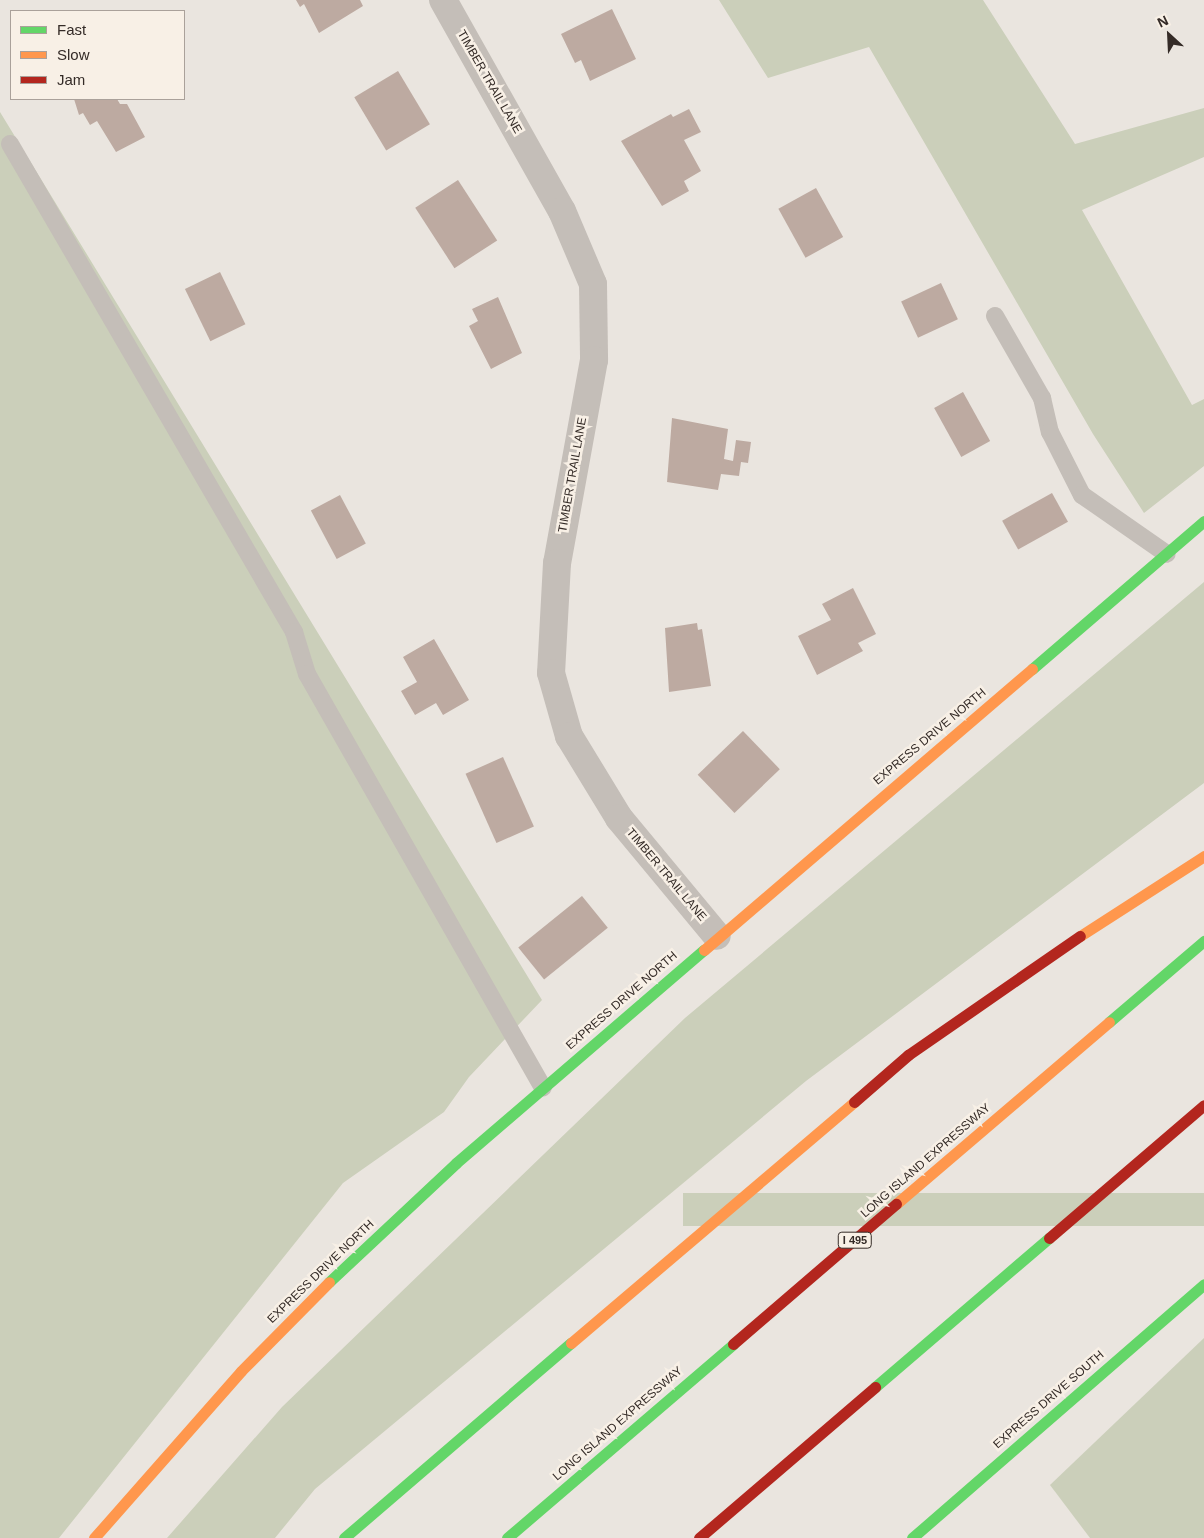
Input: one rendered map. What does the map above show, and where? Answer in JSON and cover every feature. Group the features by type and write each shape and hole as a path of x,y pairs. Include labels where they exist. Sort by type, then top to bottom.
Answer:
{"main road":[{"name":"EXPRESS DRIVE NORTH","path":"94,1538 241,1371 346,1265 543,1087 717,936 1204,521"},
{"path":"344,1538 908,1055 1018,976 1204,856"},
{"name":"LONG ISLAND EXPRESSWAY","path":"506,1538 1204,941"},
{"path":"699,1538 1204,1105"},
{"name":"EXPRESS DRIVE SOUTH","path":"912,1538 1204,1284"}],"street":[{"name":"TIMBER TRAIL LANE","path":"442,0 562,211 593,284 594,360 557,563 551,673 569,736 619,818 717,936"}],"lane":[{"path":"10,144 294,632 307,674 543,1087"},
{"path":"995,316 1042,398 1050,432 1082,494 1166,554"}],"green space":[{"path":"719,0 983,0 1075,144 1204,108 1204,157 1082,210 1192,405 1204,399 1204,466 1144,513 1093,434 869,47 768,78"},
{"path":"0,112 542,1000 469,1077 444,1112 343,1183 59,1538 0,1538"},
{"path":"1204,582 1204,783 806,1081 315,1489 275,1538 167,1538 282,1407 685,1018"},
{"path":"683,1193 1204,1193 1204,1226 683,1226"},
{"path":"1204,1338 1204,1538 1090,1538 1050,1485"}],"building":[{"path":"296,0 360,0 363,6 319,33 304,4 300,7"},
{"path":"612,9 636,59 590,81 581,60 575,63 561,34"},
{"path":"398,71 430,124 386,150 354,97"},
{"path":"74,100 118,100 120,104 127,104 145,137 116,152 97,121 90,125 83,113 79,115"},
{"path":"689,109 701,132 684,140 701,171 684,181 689,191 662,206 621,141 671,114 673,117"},
{"path":"458,180 497,240 454,268 415,208"},
{"path":"816,188 843,237 806,258 778,209"},
{"path":"220,272 245,324 210,341 185,289"},
{"path":"941,283 958,319 918,338 901,302"},
{"path":"498,297 522,353 491,369 469,326 478,321 472,309"},
{"path":"963,392 990,441 961,457 934,408"},
{"path":"672,418 728,429 724,459 733,461 736,440 751,442 748,463 741,462 739,476 721,474 718,490 667,482"},
{"path":"1052,493 1068,522 1018,549 1002,521"},
{"path":"340,495 366,544 337,559 311,510"},
{"path":"853,588 876,634 858,643 863,651 817,675 798,636 831,620 822,604"},
{"path":"697,623 698,630 702,629 711,686 669,692 665,628"},
{"path":"434,639 469,700 443,715 436,703 415,715 401,691 417,682 403,657"},
{"path":"743,731 780,769 734,813 698,775"},
{"path":"503,757 534,826 496,843 466,774"},
{"path":"582,896 608,928 544,979 518,948"}],"traffic: fast":[{"path":"1032,669 1204,521"},
{"path":"1109,1022 1204,941"},
{"path":"329,1282 456,1163 704,950"},
{"path":"875,1387 1049,1238"},
{"path":"912,1538 1204,1284"},
{"path":"344,1538 571,1343"},
{"path":"507,1538 733,1344"}],"traffic: slow":[{"path":"704,950 1032,669"},
{"path":"1080,936 1204,856"},
{"path":"896,1204 1109,1022"},
{"path":"571,1343 854,1102"},
{"path":"94,1538 241,1371 329,1282"}],"traffic: jam":[{"path":"854,1102 908,1055 1080,936"},
{"path":"1049,1238 1204,1105"},
{"path":"733,1344 896,1204"},
{"path":"699,1538 875,1387"}]}
